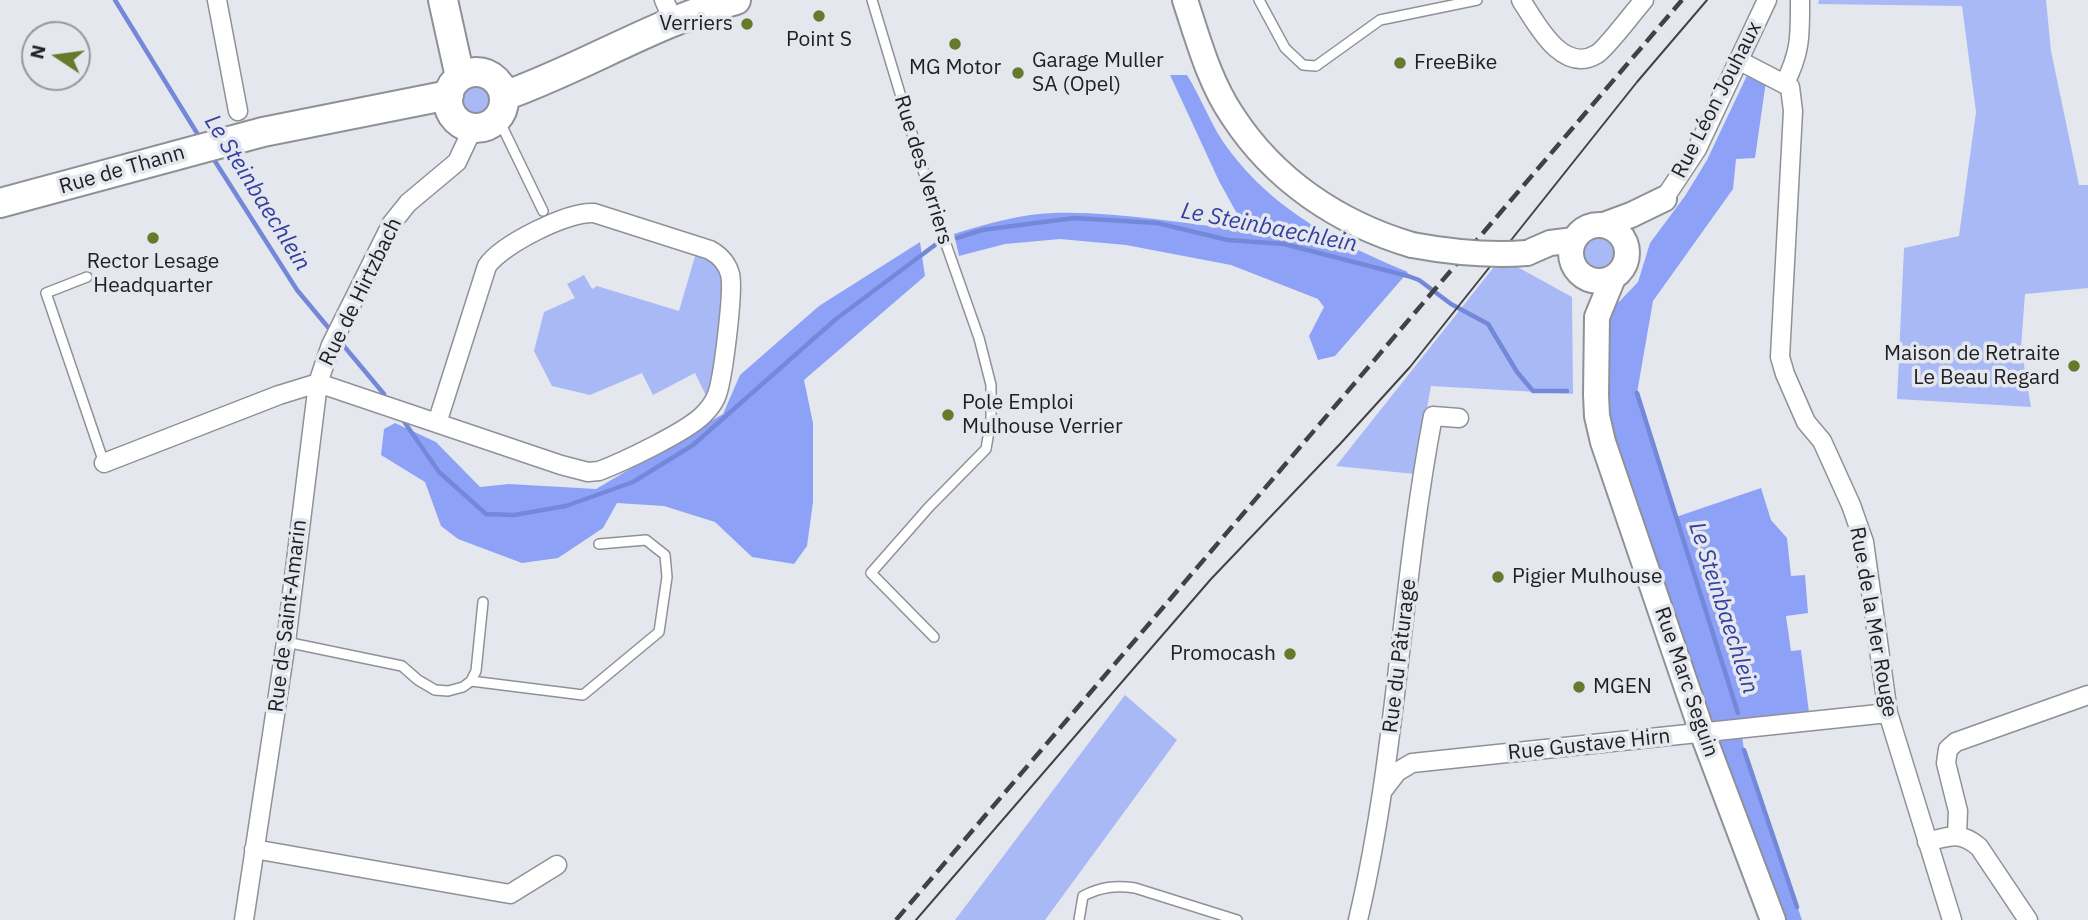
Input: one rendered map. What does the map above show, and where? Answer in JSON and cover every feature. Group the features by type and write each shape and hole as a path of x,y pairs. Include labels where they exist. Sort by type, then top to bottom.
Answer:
{"main road":[{"path":"443,0 454,86 452,114 462,124 492,114 576,68 669,11 736,0"},
{"path":"454,86 472,72 486,73 497,81 492,114"},
{"name":"Rue de Thann","path":"0,203 204,147 454,86"}],"street":[{"path":"217,0 238,111"},
{"path":"1185,0 1208,66 1231,113 1252,143 1283,174 1321,204 1372,233 1412,245 1449,252 1527,253 1577,270 1595,281 1613,278 1625,266 1628,248 1619,232 1604,225 1586,228 1574,240 1571,249 1577,270"},
{"path":"1521,0 1545,36 1563,54 1578,59 1598,54 1644,0"},
{"name":"Rue Léon Jouhaux","path":"1628,248 1697,149 1767,0"},
{"path":"1738,60 1785,83 1800,44 1800,0"},
{"name":"Rue de la Mer Rouge","path":"1785,83 1792,92 1793,111 1780,357 1806,422 1822,442 1851,505 1864,542 1888,713 1952,920"},
{"name":"Rue de Hirtzbach","path":"104,463 279,395 317,383 331,345 392,223 408,203 457,162 492,114"},
{"name":"Rue Léon Jouhaux","path":"1604,225 1664,200"},
{"path":"317,383 561,465 588,472 610,467 689,426 705,413 716,397 731,284 727,267 718,255 710,250 594,213 576,214 551,224 497,253 487,266 437,423"},
{"path":"1527,253 1550,243 1574,240"},
{"name":"Rue Marc Seguin","path":"1577,270 1597,317"},
{"name":"Rue Marc Seguin","path":"1613,278 1597,317 1597,416 1702,733 1773,920"},
{"name":"Rue de Saint-Amarin","path":"244,920 286,642 317,383"},
{"name":"Rue du Pâturage","path":"1358,920 1384,789 1423,469 1433,416 1459,418"},
{"path":"1957,835 1958,811 1946,763 1948,749 1956,742 2088,695"},
{"name":"Rue Gustave Hirn","path":"1412,763 1888,713"},
{"path":"1384,789 1397,772 1412,763 1401,755 1390,737"},
{"path":"1927,842 1957,835 1969,838 1979,847 2028,920"},
{"path":"254,849 510,894 557,865"}],"lane":[{"name":"Rue des Verriers","path":"872,0 940,230 979,338 991,385 992,419 986,449 929,507 871,573 934,637"},
{"path":"1259,0 1285,48 1303,65 1316,66 1380,20 1477,0"},
{"path":"492,114 543,211"},
{"path":"88,277 46,293 104,463"},
{"path":"471,681 583,695 659,632 667,577 664,555 646,540 599,544"},
{"path":"286,642 402,666 435,690 449,691 463,687 471,681 476,671 483,602"},
{"path":"1079,920 1083,896 1101,887 1123,886 1237,920"}],"shaded area":[{"path":"1819,0 2046,0 2051,51 2079,185 2088,185 2088,288 2025,294 2021,347 2031,407 1897,399 1904,248 1959,236 1976,112 1962,6 1818,4"},
{"path":"1751,67 1767,74 1755,158 1736,159 1733,189 1653,301 1637,393 1676,517 1761,488 1771,520 1787,538 1791,576 1805,575 1808,613 1786,616 1791,651 1801,650 1810,720 1741,728 1744,750 1802,920 1773,920 1603,442 1603,302 1619,302 1638,282 1650,243 1685,196 1707,160"},
{"path":"1170,75 1187,75 1229,150 1266,191 1287,208 1333,237 1408,272 1335,356 1318,360 1309,336 1324,307 1318,299 1231,265 1126,245 1060,239 1005,244 959,256 954,234 1028,215 1102,214 1246,230 1219,181"},
{"path":"476,86 486,90 490,100 486,110 476,114 466,110 462,100 466,90"},
{"path":"1599,235 1613,241 1619,255 1613,269 1599,275 1585,269 1579,255 1585,241"},
{"path":"920,242 925,276 804,380 813,423 813,502 807,546 794,564 752,557 715,522 664,506 617,503 603,528 558,558 522,563 458,539 441,526 425,482 381,455 384,429 395,423 436,442 480,487 509,484 596,489 723,414 740,375 819,306"},
{"path":"698,246 727,267 711,406 695,373 653,395 642,373 590,395 552,386 534,351 544,312 575,298 567,284 584,275 592,289 597,286 679,311"},
{"path":"1501,258 1572,297 1573,394 1431,386 1415,474 1336,466"},
{"path":"1125,695 1177,740 1045,920 955,920"}],"waterway":[{"name":"Le Steinbaechlein","path":"115,0 200,138"},
{"name":"Le Steinbaechlein","path":"211,155 297,290 332,332"},
{"name":"Le Steinbaechlein","path":"957,238 982,230 1074,218 1157,223 1228,240 1284,244 1419,280 1451,304 1488,324 1517,372 1533,391 1567,391"},
{"name":"Le Steinbaechlein","path":"403,420 439,472 486,514 514,515 566,506 633,482 693,445 836,319 935,245"},
{"name":"Le Steinbaechlein","path":"338,339 384,394"},
{"name":"Le Steinbaechlein","path":"1637,393 1738,713"},
{"name":"Le Steinbaechlein","path":"1744,750 1797,907"}],"tram line":[{"path":"916,920 1211,579 1410,367 1637,82 1707,0"}],"railway":[{"path":"896,920 1682,0"}],"place":[{"name":"Point S","path":"819,16"},
{"name":"Verriers","path":"747,24"},
{"name":"MG Motor","path":"955,44"},
{"name":"FreeBike","path":"1400,63"},
{"name":"Garage Muller SA (Opel)","path":"1018,73"},
{"name":"Rector Lesage Headquarter","path":"153,238"},
{"name":"Maison de Retraite Le Beau Regard","path":"2074,366"},
{"name":"Pole Emploi Mulhouse Verrier","path":"948,415"},
{"name":"Pigier Mulhouse","path":"1498,577"},
{"name":"Promocash","path":"1290,654"},
{"name":"MGEN","path":"1579,687"}]}
